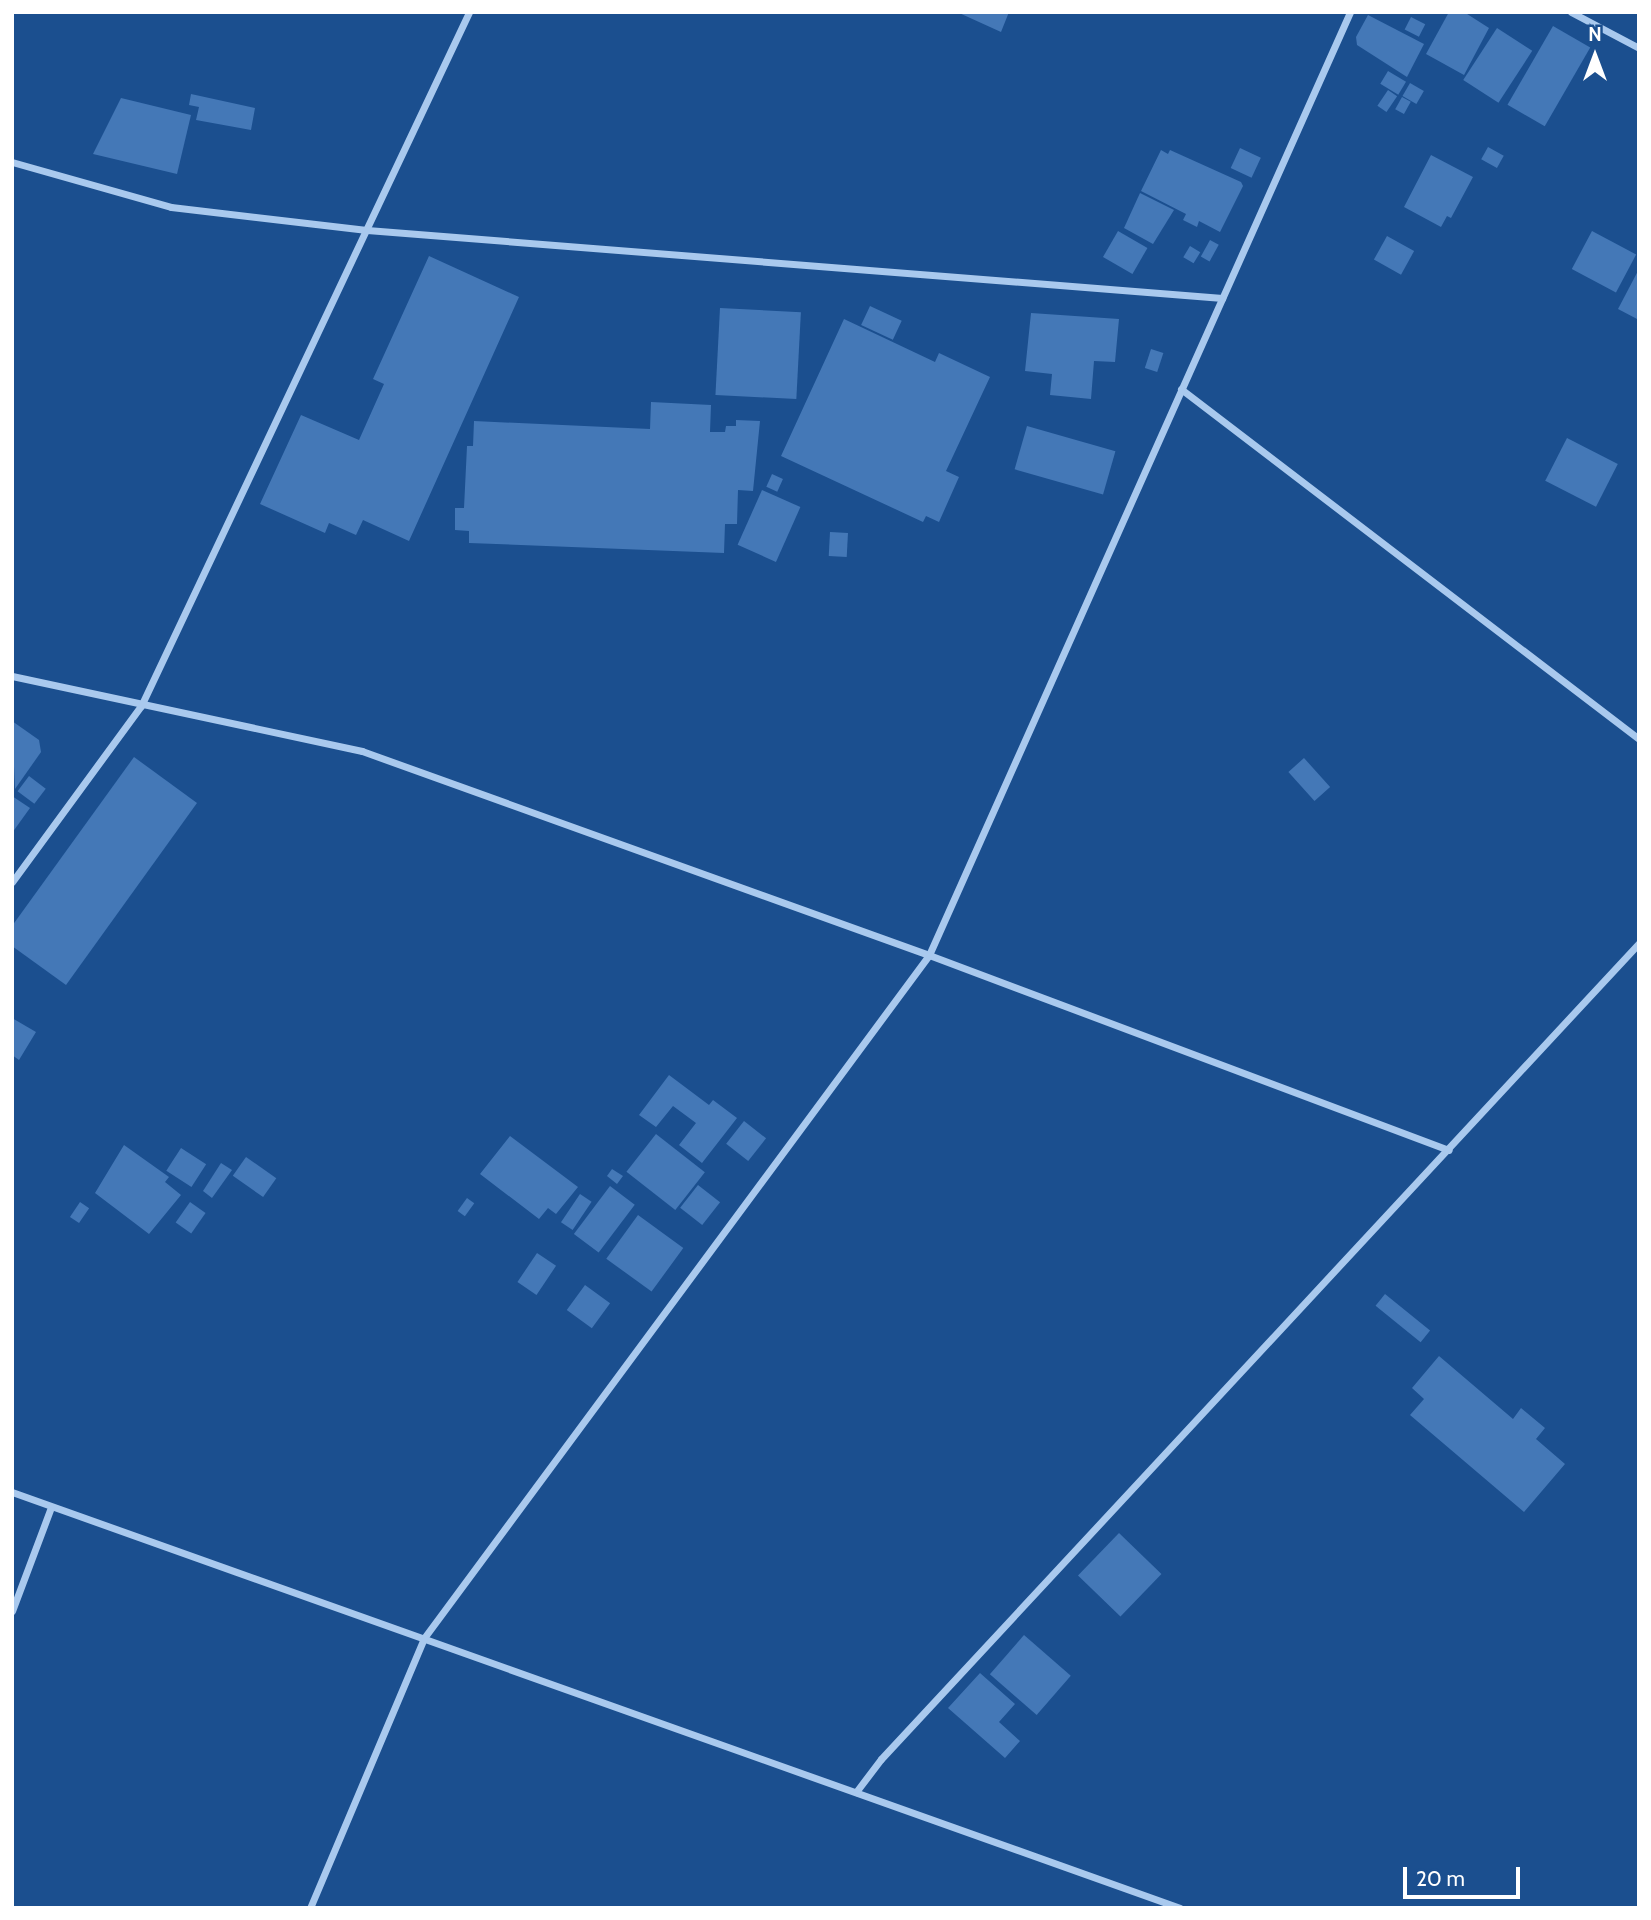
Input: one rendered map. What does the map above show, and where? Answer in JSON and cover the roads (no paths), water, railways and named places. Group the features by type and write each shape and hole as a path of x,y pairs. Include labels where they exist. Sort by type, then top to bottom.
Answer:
{"street":[{"path":"12,882 141,706 469,12"},
{"path":"310,1908 424,1638 929,955 1350,12"},
{"path":"1571,12 1639,48"},
{"path":"12,162 171,207 367,230 1222,298"},
{"path":"1181,388 1639,739"},
{"path":"12,676 141,706 362,751 929,955 1449,1150"},
{"path":"856,1793 881,1759 1639,943"},
{"path":"12,1492 1180,1908"},
{"path":"12,1611 51,1507"}]}
